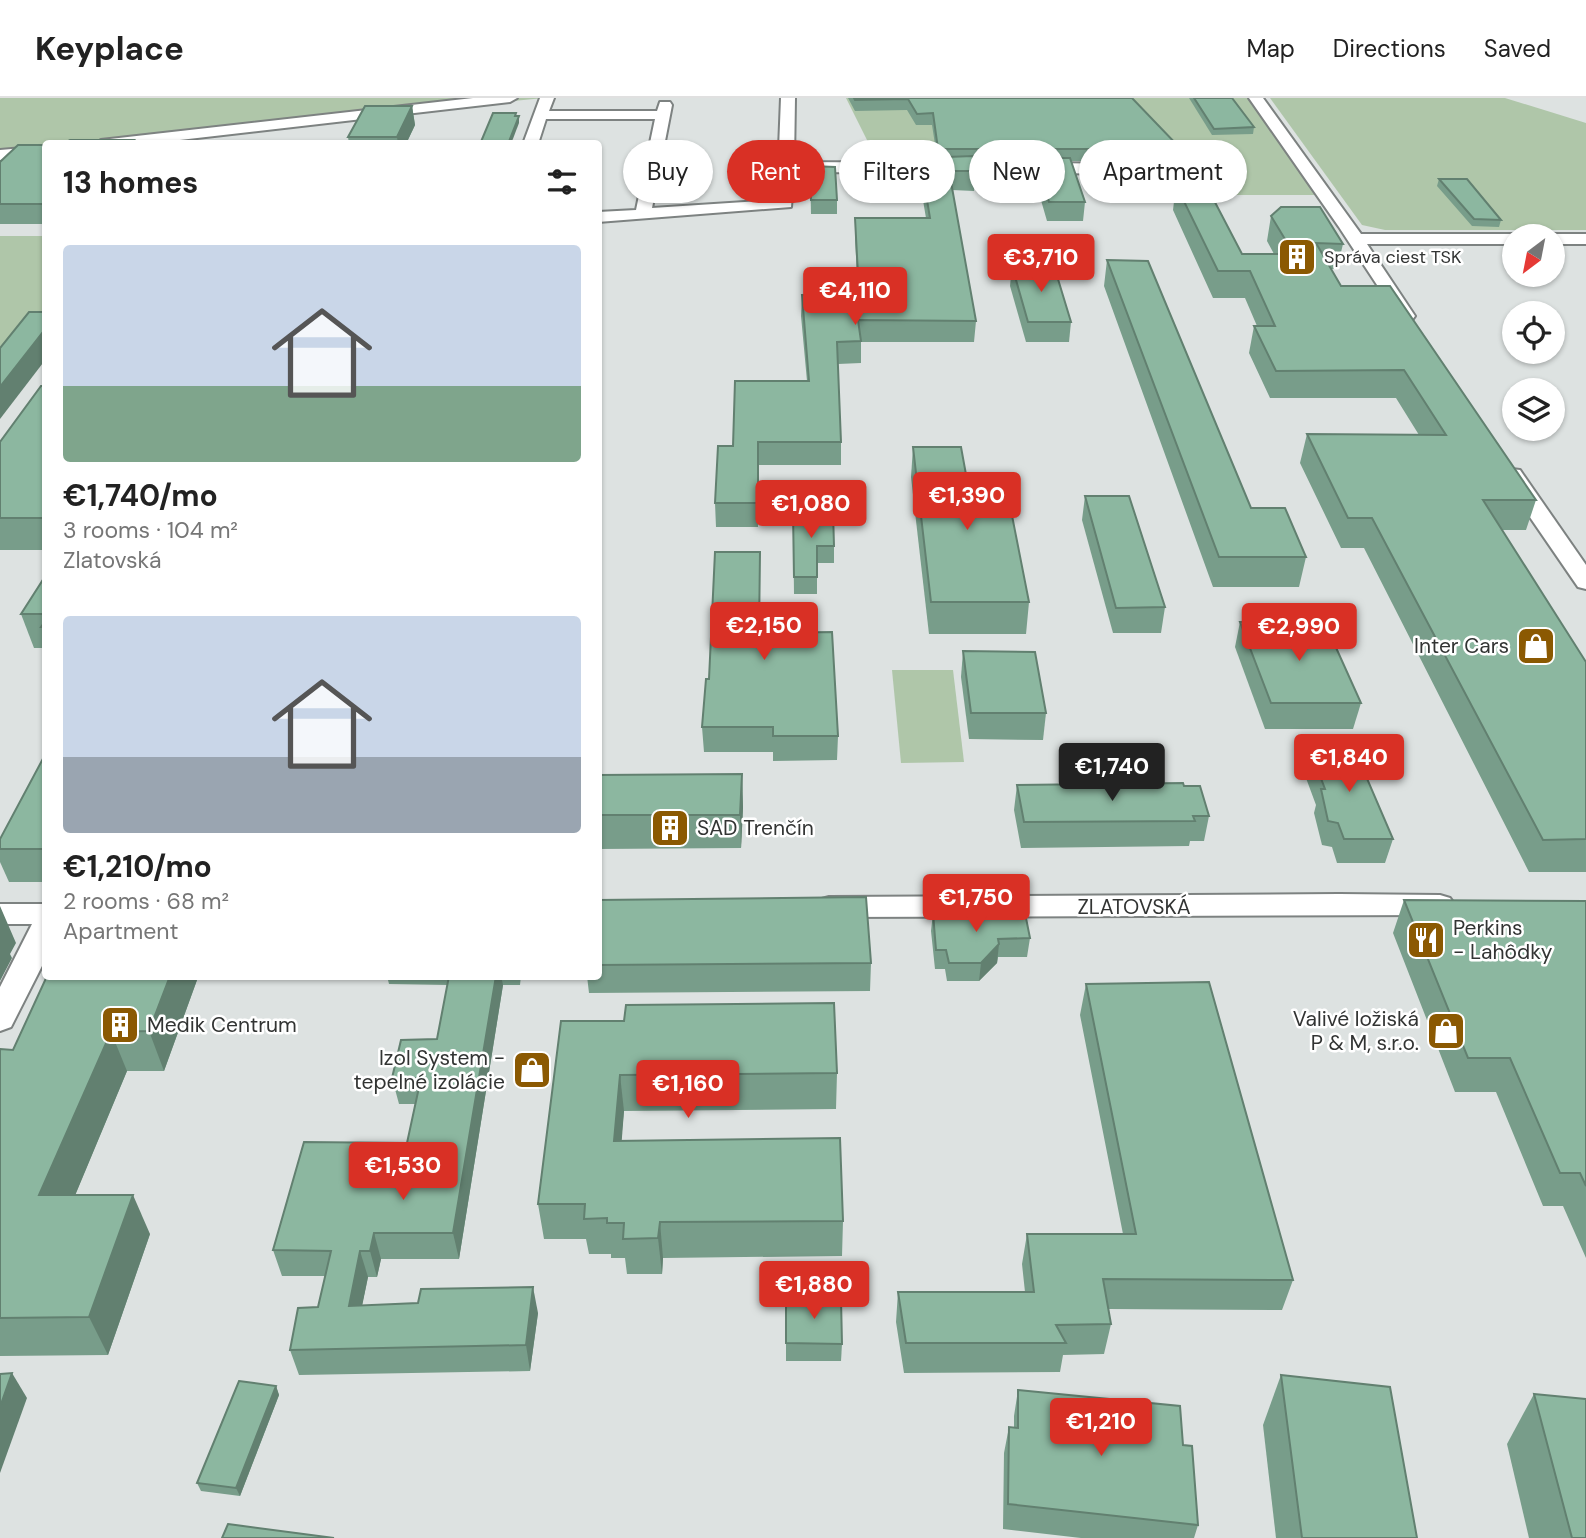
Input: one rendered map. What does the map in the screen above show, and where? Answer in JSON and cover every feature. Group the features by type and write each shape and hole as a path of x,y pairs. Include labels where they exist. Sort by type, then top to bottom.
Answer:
{"street":[{"path":"136,140 510,98"},
{"path":"532,140 547,98"},
{"path":"787,140 788,98"},
{"path":"1256,98 1355,239 1420,338"},
{"path":"541,115 664,110 643,214"},
{"path":"0,155 42,150"},
{"path":"825,167 1079,168"},
{"path":"602,217 785,203"},
{"path":"1355,239 1502,239"},
{"path":"1565,239 1586,239"},
{"path":"1503,461 1586,582"},
{"name":"ZLATOVSKÁ","path":"805,907 1165,908 1339,904 1462,906"},
{"path":"0,914 42,914"},
{"path":"0,1018 42,934"}],"green space":[{"path":"0,98 544,98 109,140 42,140 42,147 0,153"},
{"path":"846,98 1248,98 1317,195 1247,195 1247,140 1061,137 969,140 969,142 955,143 955,140 867,140"},
{"path":"1270,98 1505,98 1586,123 1586,230 1565,230 1565,224 1502,224 1502,230 1385,230 1362,225"},
{"path":"0,236 42,236 42,321 0,349"},
{"path":"892,670 953,670 964,762 901,763"}],"building":[{"path":"854,98 1132,98 1172,140 1079,140 1079,149 1065,149 1065,140 969,140 969,149 955,149 955,140 937,140 933,113 917,114 908,99"},
{"path":"1194,98 1232,98 1254,127 1214,129"},
{"path":"365,106 412,106 397,137 348,137"},
{"path":"493,113 516,113 515,116 519,116 510,140 482,140"},
{"path":"18,145 42,145 42,204 0,204 0,162"},
{"path":"969,156 969,171 955,171 955,157"},
{"path":"1065,158 1070,158 1079,184 1079,202 1065,202"},
{"path":"825,167 835,167 837,200 825,200"},
{"path":"1439,179 1467,179 1501,220 1474,219"},
{"path":"928,203 955,203 976,321 858,320 861,341 837,342 841,442 758,442 758,503 715,503 718,446 733,446 735,381 809,381 802,295 859,294 855,218 930,218"},
{"path":"1185,203 1215,203 1242,254 1294,254 1271,216 1281,207 1320,207 1343,244 1316,243 1341,286 1390,286 1536,500 1483,500 1586,662 1586,839 1543,840 1372,518 1348,518 1307,434 1446,435 1404,370 1276,371 1254,326 1275,326 1250,271 1218,271"},
{"path":"1107,260 1148,261 1251,508 1285,508 1306,557 1219,557"},
{"path":"1012,266 1054,266 1071,322 1028,322"},
{"path":"29,312 42,312 42,333 0,387 0,348"},
{"path":"42,386 42,518 0,518 0,442"},
{"path":"913,447 961,447 967,480 1005,480 1029,602 931,602"},
{"path":"1085,496 1129,496 1165,607 1116,608"},
{"path":"793,511 833,511 834,546 817,546 817,577 794,577"},
{"path":"715,552 760,552 759,633 832,632 838,736 773,736 773,727 702,727 706,679 709,679"},
{"path":"42,581 42,614 21,614"},
{"path":"1324,621 1361,703 1271,703 1240,622"},
{"path":"963,651 1035,652 1046,713 971,713"},
{"path":"1353,746 1393,839 1344,839 1338,823 1328,821 1321,789 1325,789 1309,747"},
{"path":"42,760 42,849 0,849 0,839"},
{"path":"742,774 740,815 602,815 602,775"},
{"path":"1183,783 1184,786 1200,786 1209,816 1193,816 1195,821 1024,822 1017,785"},
{"path":"866,897 871,963 602,965 602,900"},
{"path":"1404,900 1586,901 1586,1186 1580,1173 1560,1173 1510,1058 1468,1058"},
{"path":"933,913 1025,913 1030,938 998,939 999,944 981,963 949,963 946,950 936,950"},
{"path":"45,980 168,980 149,1031 111,1032 39,1195 133,1195 89,1317 0,1318 0,1049 13,1050"},
{"path":"448,980 495,980 453,1233 374,1233 370,1251 360,1251 349,1306 418,1303 421,1289 533,1287 526,1345 290,1350 298,1308 318,1307 331,1251 273,1250 304,1142 407,1143 421,1078 392,1078 401,1040 437,1039"},
{"path":"1209,982 1293,1280 1103,1279 1111,1324 1056,1325 1066,1343 906,1343 898,1292 1034,1292 1027,1234 1136,1234 1086,984"},
{"path":"834,1003 837,1073 620,1075 614,1141 840,1138 843,1221 660,1222 658,1238 623,1239 624,1223 607,1223 607,1218 584,1219 585,1204 538,1204 561,1021 624,1021 626,1005"},
{"path":"786,1299 841,1299 842,1344 786,1343"},
{"path":"12,1373 0,1407 0,1374"},
{"path":"1281,1375 1390,1387 1417,1538 1302,1538"},
{"path":"239,1381 276,1386 236,1488 197,1483"},
{"path":"1018,1390 1180,1406 1183,1445 1192,1446 1198,1525 1008,1504 1009,1427 1018,1428"},
{"path":"1534,1394 1586,1399 1586,1538 1572,1538"},
{"path":"228,1524 334,1538 222,1538"}],"place":[{"name":"Správa ciest TSK","path":"1297,257"},
{"name":"Inter Cars","path":"1536,646"},
{"name":"SAD Trenčín","path":"670,828"},
{"name":"Perkins - Lahôdky","path":"1426,940"},
{"name":"Medik Centrum","path":"120,1025"},
{"name":"Valivé ložiská P & M, s.r.o.","path":"1446,1031"},
{"name":"Izol System - tepelné izolácie","path":"532,1070"}]}
